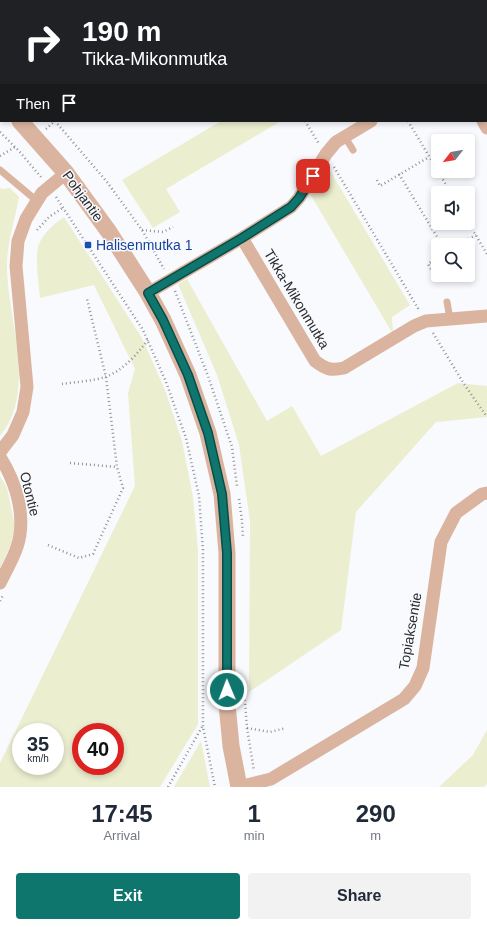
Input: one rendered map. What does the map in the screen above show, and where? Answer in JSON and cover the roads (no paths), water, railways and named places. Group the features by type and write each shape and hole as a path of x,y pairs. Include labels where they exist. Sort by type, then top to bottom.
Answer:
{"street":[{"name":"Pohjantie","path":"21,122 66,173 109,232 148,293 163,320 188,375 208,433 222,494 227,553 227,704 231,746 239,787"},
{"path":"148,293 242,238 291,207 299,198 326,154 336,142 369,122"},
{"path":"0,452 13,435 23,412 27,387 16,266 18,241 26,219 36,201 49,187 66,173"},
{"name":"Tikka-Mikonmutka","path":"242,238 315,361 324,368 334,370 344,368 414,326 426,321 487,316"},
{"name":"Otontie","path":"0,457 12,478 19,507 21,527 17,547 0,583"},
{"name":"Topiaksentie","path":"239,787 271,779 404,699 414,686 423,668 441,542 456,513 487,492"}],"lane":[{"path":"345,137 353,150"},
{"path":"0,170 36,201"},
{"path":"447,302 450,319"}],"place":[{"name":"Halisenmutka 1","path":"88,245"}]}
